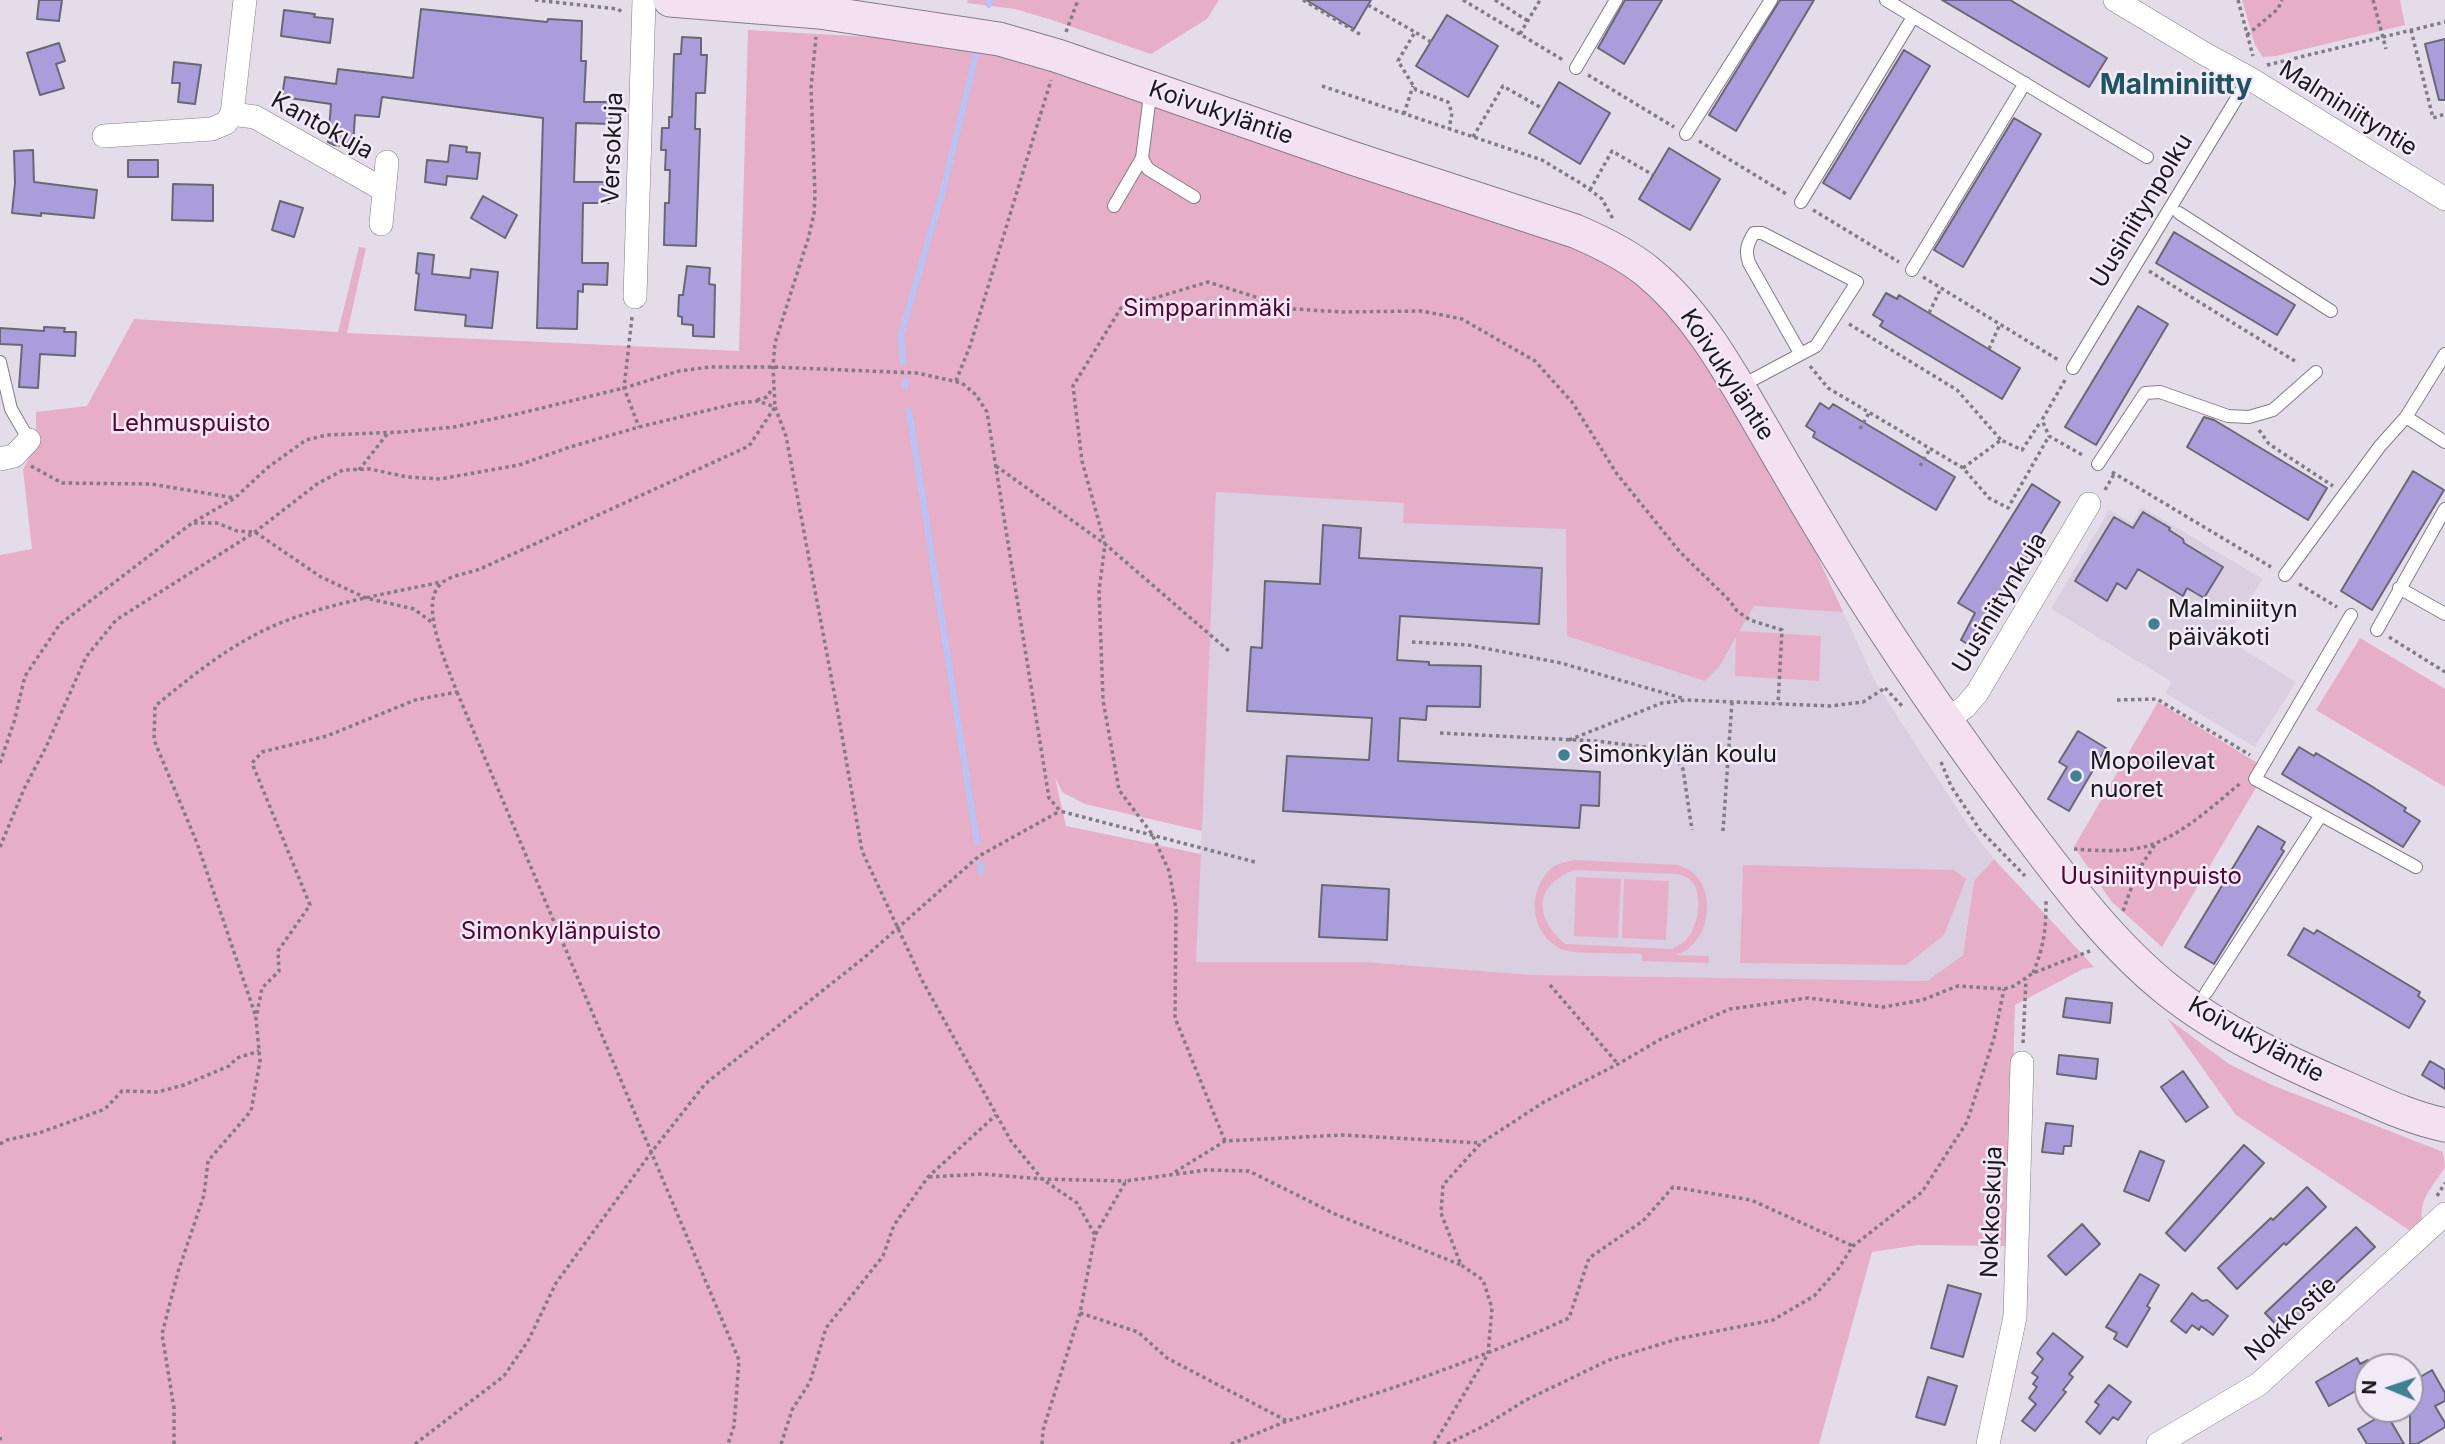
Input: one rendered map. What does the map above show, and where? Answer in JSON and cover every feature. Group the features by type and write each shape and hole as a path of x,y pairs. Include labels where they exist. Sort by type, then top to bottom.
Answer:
{"main road":[{"name":"Koivukyläntie","path":"670,0 778,4 999,39 1061,46 1151,88 1575,231 1602,243 1648,272 1700,326 1853,582 1911,673 2033,839 2110,936 2166,989 2208,1018 2276,1055 2409,1115 2445,1125"}],"street":[{"name":"Kantokuja","path":"104,136 212,129 226,123 232,114 245,0"},
{"name":"Versokuja","path":"635,297 644,0"},
{"name":"Malminiityntie","path":"2115,0 2249,78 2445,199"},
{"name":"Kantokuja","path":"232,114 255,117 384,190"},
{"name":"Kantokuja","path":"381,224 387,162"},
{"name":"Uusiniitynkuja","path":"1946,720 1965,707 1977,693 2089,504"},
{"name":"Nokkoskuja","path":"1988,1444 2015,1317 2022,1063"},
{"name":"Nokkostie","path":"2158,1444 2259,1384 2445,1214"}],"lane":[{"path":"1576,68 1616,0"},
{"path":"1686,134 1771,0"},
{"path":"1886,0 2147,157"},
{"path":"1801,202 1913,17"},
{"name":"Uusiniitynpolku","path":"2073,368 2249,78"},
{"path":"1912,270 2025,83"},
{"path":"1114,206 1142,158 1151,88"},
{"path":"1142,158 1148,169 1195,197"},
{"path":"2179,214 2331,311"},
{"path":"1739,388 1816,346 1857,282 1762,233 1754,233 1746,252 1749,263 1800,353"},
{"path":"2285,575 2380,446 2406,417 2445,354"},
{"path":"0,362 11,409 14,452"},
{"path":"2098,464 2145,393 2161,392 2228,416 2249,417 2273,410 2316,372"},
{"path":"2406,417 2445,442"},
{"path":"2376,630 2445,509"},
{"path":"2399,588 2445,614"},
{"path":"2351,615 2255,779 2416,867"},
{"path":"2206,993 2321,815"}],"path":[{"path":"956,381 970,346 1061,46 1079,0"},
{"path":"1303,0 1361,35"},
{"path":"1463,0 1547,51"},
{"path":"1495,0 1528,20"},
{"path":"1520,34 1540,0"},
{"path":"2238,0 2256,66 2445,22"},
{"path":"2247,36 2278,9 2283,0"},
{"path":"2374,0 2386,48"},
{"path":"1368,5 1431,42"},
{"path":"2411,30 2433,118 2445,114"},
{"path":"1415,32 1398,61 1416,90 1448,102 1452,113 1449,129"},
{"path":"817,33 811,88 814,214 775,343 775,407 786,436 862,851 897,929 955,1042 1011,1141 1042,1179 1077,1203 1095,1235"},
{"path":"1404,114 1413,84"},
{"path":"1322,86 1542,160 1602,199 1618,227 1605,223"},
{"path":"1473,137 1503,86 1543,109"},
{"path":"1590,190 1612,151 1653,175"},
{"path":"2136,262 2298,363"},
{"path":"1225,1141 1175,1018 1176,909 1169,871 1152,834 1119,790 1103,700 1100,591 1105,544 1082,461 1073,386 1121,308 1208,282 1294,309 1342,312 1422,311 1462,319 1535,361 1572,402 1616,474 1680,552 1750,621 1782,630 1778,704"},
{"path":"1929,313 1941,288"},
{"path":"635,297 624,388 639,427"},
{"path":"1835,316 1957,390 2001,440 2022,450 2073,368"},
{"path":"1989,349 2000,324"},
{"path":"1800,353 1828,388 1963,468 1989,498 2008,508 2049,436"},
{"path":"0,763 14,722 25,676 60,624 192,523 234,498 267,468 306,440 327,435 454,427 624,388 679,371 710,367 918,373 956,381 976,395 987,412 1049,798 1060,811 1255,862"},
{"path":"0,847 86,657 116,620 256,532 317,484 343,470 440,479 519,464 639,427 768,397 774,386"},
{"path":"752,401 775,407"},
{"path":"174,1444 174,1408 162,1334 178,1272 204,1195 208,1161 251,1111 260,1061 256,1018 197,843 153,740 155,706 199,670 253,636 298,617 366,598 443,582 480,569 733,454 749,446 775,407"},
{"path":"1860,429 1870,413"},
{"path":"2249,417 2269,444 2345,493"},
{"path":"2042,420 2049,436 2114,474"},
{"path":"359,470 388,433"},
{"path":"1963,468 2001,440"},
{"path":"1920,466 1930,449"},
{"path":"14,452 62,483 151,484 234,498"},
{"path":"996,465 1105,544 1230,652"},
{"path":"192,523 217,523 237,530 256,532 321,577 366,598 414,608 433,623"},
{"path":"443,582 433,593 433,623 457,692 739,1360 734,1426 728,1444"},
{"path":"1412,642 1468,645 1562,663 1687,699 1830,706 1863,702 1885,688"},
{"path":"256,1018 262,988 279,971 278,951 310,905 252,763 262,752 327,736 415,700 457,692"},
{"path":"1569,740 1662,703 1687,699"},
{"path":"2117,700 2157,699 2263,763"},
{"path":"1723,831 1732,702"},
{"path":"1440,733 1569,740 1671,750 1683,769 1692,830"},
{"path":"2079,859 2072,849 2127,849 2156,843 2188,825 2243,782 2255,779"},
{"path":"415,1444 504,1376 528,1342 556,1283 650,1153 705,1084 865,957 979,856 1060,811"},
{"path":"2120,919 2137,872 2156,843"},
{"path":"2033,973 2043,950 2046,901"},
{"path":"1461,1265 1441,1213 1443,1185 1482,1143 1545,1102 1661,1039 1730,1009 1808,998 1884,1007 1922,1000 1958,986 2004,989 2033,973 2091,951"},
{"path":"2022,1063 2026,979"},
{"path":"1550,985 1618,1064"},
{"path":"1447,1444 1484,1426 1526,1400 1609,1360 1677,1339 1773,1320 1814,1296 1838,1269 1853,1246 1922,1192 1967,1122 1994,1038 2004,989"},
{"path":"0,1144 105,1109 122,1091 158,1092 184,1085 229,1066 237,1058 259,1051"},
{"path":"781,1444 792,1410 810,1382 826,1328 883,1256 894,1225 928,1177 996,1115"},
{"path":"1174,1173 1225,1141 1342,1135 1482,1143"},
{"path":"928,1177 982,1174 1126,1181 1206,1170 1249,1171 1335,1214 1461,1265 1483,1280 1492,1308 1488,1354 1434,1444"},
{"path":"1042,1444 1043,1430 1080,1314 1095,1235 1126,1181"},
{"path":"1231,1444 1287,1421 1488,1354 1569,1318 1589,1258 1643,1221 1673,1186 1751,1200 1853,1246"},
{"path":"1080,1314 1138,1332 1167,1357 1287,1421"},
{"path":"0,1437 1,1444"}],"shaded area":[{"name":"Simonkylän koulu","path":"1216,492 1389,501 1808,536 1876,683 1969,827 1994,859 1974,881 1963,955 1927,981 1533,975 1365,962 1196,962"},
{"name":"Malminiityn päiväkoti","path":"2142,507 2263,579 2225,638 2296,682 2255,747 2165,693 2172,682 2051,609 2109,510 2132,523"}],"green space":[{"path":"968,0 1219,0 1207,19 1151,54 1015,9 967,3"},
{"path":"2242,0 2400,0 2405,25 2263,57 2255,45"},
{"name":"Simonkylänpuisto","path":"748,30 976,43 1598,253 1655,294 1729,393 1808,536 1843,612 1754,606 1739,631 1821,636 1819,681 1735,676 1736,637 1719,667 1705,681 1567,636 1566,529 1403,523 1404,503 1216,492 1202,831 1085,804 1062,792 1055,777 1066,826 1201,854 1196,962 1365,962 1533,975 1927,981 1963,955 1974,881 1994,859 2094,967 2083,969 2015,1005 2008,1246 1918,1245 1872,1252 1819,1444 0,1444 0,555 32,549 23,470 36,443 36,412 87,406 134,319 338,332 359,247 366,248 347,333 739,351"},
{"path":"2360,638 2445,689 2445,787 2316,710"},
{"name":"Uusiniitynpuisto","path":"2158,702 2267,769 2162,947 2111,901 2074,847"},
{"path":"1574,860 1678,865 1690,870 1704,889 1707,914 1698,938 1687,950 1675,955 1709,956 1709,963 1642,961 1642,954 1567,951 1550,942 1537,922 1535,898 1538,887 1553,867","holes":["1574,870 1677,874 1688,878 1693,884 1697,891 1698,909 1691,934 1672,949 1565,944 1555,934 1543,913 1545,893 1561,877"]},
{"path":"1743,865 1954,870 1966,879 1944,935 1906,965 1740,963"},
{"path":"1576,877 1621,879 1618,938 1574,936"},
{"path":"1624,879 1669,881 1666,940 1622,938"},
{"path":"2167,1018 2229,1064 2272,1085 2443,1152 2445,1167 2425,1198 2422,1219 2412,1232 2236,1115"}],"building":[{"path":"39,0 62,0 59,21 37,19"},
{"path":"1306,0 1371,0 1354,29"},
{"path":"1625,0 1662,0 1624,64 1598,48"},
{"path":"1780,0 1814,0 1736,131 1709,115"},
{"path":"1942,0 2010,0 2107,58 2089,87"},
{"path":"421,9 547,22 548,19 582,21 581,61 586,61 584,102 612,102 611,124 576,123 574,182 610,182 609,203 583,203 582,263 608,263 607,285 583,284 583,292 578,291 577,329 537,328 543,118 382,97 379,117 355,115 353,147 328,142 331,104 282,97 285,77 336,84 338,69 413,78"},
{"path":"284,10 333,19 330,43 281,36"},
{"path":"1447,15 1498,46 1468,97 1416,66"},
{"path":"682,37 701,38 701,55 707,55 705,93 696,93 695,129 700,129 696,246 664,245 665,203 669,203 670,170 665,170 666,150 661,150 662,128 669,128 669,117 672,117 674,54 681,54"},
{"path":"2445,39 2445,100 2439,100 2425,44"},
{"path":"59,43 65,61 56,64 64,88 40,95 27,53"},
{"path":"1904,50 1930,66 1850,199 1823,183"},
{"path":"174,62 201,65 195,104 178,102 180,83 172,83"},
{"path":"1559,82 1610,113 1580,164 1529,133"},
{"path":"2014,118 2041,134 1963,267 1934,250"},
{"path":"450,145 467,147 466,152 480,153 477,179 447,176 446,185 425,182 427,160 448,162"},
{"path":"1669,148 1720,179 1690,230 1639,199"},
{"path":"33,150 34,182 97,190 94,218 12,213 14,151"},
{"path":"128,160 158,160 158,177 128,177"},
{"path":"173,184 213,185 213,221 172,220"},
{"path":"483,196 517,215 505,238 471,218"},
{"path":"280,201 303,208 294,237 272,230"},
{"path":"2174,232 2295,305 2277,335 2156,263"},
{"path":"418,253 434,255 432,274 470,278 471,269 498,272 492,328 465,326 466,315 415,310 419,274 416,273"},
{"path":"687,266 710,268 709,284 715,285 714,337 693,336 693,325 682,324 682,317 678,316 679,295 683,295"},
{"path":"1886,293 1897,299 1899,295 2020,368 2002,399 1880,326 1883,321 1873,315"},
{"path":"2138,306 2168,324 2096,445 2065,427"},
{"path":"44,327 65,328 64,332 76,332 75,356 40,354 38,388 19,387 22,345 0,344 0,328 44,331"},
{"path":"1820,403 1829,409 1833,404 1955,477 1936,510 1813,437 1815,432 1806,426"},
{"path":"2204,417 2214,420 2327,488 2308,520 2187,447"},
{"path":"2413,471 2444,490 2372,610 2341,591"},
{"path":"2032,484 2060,502 1972,647 1961,640 1975,613 1958,603"},
{"path":"2143,512 2170,528 2184,543 2223,567 2204,598 2187,588 2183,596 2138,569 2126,589 2117,583 2107,601 2075,581 2114,517 2133,528"},
{"path":"1323,525 1361,528 1359,558 1542,568 1539,624 1400,616 1397,660 1429,662 1429,665 1481,666 1480,707 1427,706 1426,720 1400,718 1398,761 1600,772 1599,806 1581,805 1579,828 1283,811 1287,756 1369,760 1372,718 1247,711 1251,647 1262,648 1265,581 1320,584"},
{"path":"2078,731 2106,748 2069,811 2048,799 2067,767 2059,762"},
{"path":"2299,747 2314,756 2316,753 2368,784 2406,808 2404,811 2420,821 2403,847 2282,774"},
{"path":"2258,826 2285,842 2281,849 2284,851 2214,964 2185,947"},
{"path":"1322,885 1389,889 1387,940 1319,937"},
{"path":"2304,928 2314,934 2317,930 2420,992 2418,996 2425,1001 2409,1028 2288,955"},
{"path":"2066,998 2112,1003 2110,1023 2063,1017"},
{"path":"2059,1055 2098,1059 2096,1079 2057,1074"},
{"path":"2430,1061 2445,1070 2445,1089 2422,1075"},
{"path":"2183,1071 2208,1107 2186,1122 2161,1087"},
{"path":"2046,1123 2073,1126 2071,1146 2064,1146 2063,1154 2042,1152"},
{"path":"2244,1145 2264,1163 2185,1251 2166,1233"},
{"path":"2140,1151 2164,1161 2149,1201 2124,1191"},
{"path":"2307,1187 2326,1207 2237,1289 2218,1268"},
{"path":"2082,1224 2100,1244 2066,1275 2048,1256"},
{"path":"2356,1227 2375,1247 2283,1332 2265,1313"},
{"path":"2140,1274 2159,1285 2147,1306 2150,1308 2127,1347 2114,1339 2117,1333 2106,1327"},
{"path":"1948,1285 1981,1294 1963,1357 1931,1348"},
{"path":"2192,1293 2202,1301 2207,1300 2228,1316 2213,1335 2201,1326 2199,1330 2192,1325 2186,1333 2171,1321"},
{"path":"2053,1333 2083,1357 2069,1374 2073,1377 2063,1390 2066,1392 2035,1431 2022,1421 2036,1404 2029,1398 2037,1387 2033,1384 2038,1377 2032,1373 2043,1359 2037,1353"},
{"path":"2354,1360 2354,1392 2329,1406 2316,1382"},
{"path":"2432,1370 2445,1393 2445,1401 2435,1406 2445,1427 2417,1444 2410,1444 2410,1423 2424,1423 2424,1375"},
{"path":"1928,1377 1957,1386 1945,1425 1916,1417"},
{"path":"2109,1385 2131,1402 2118,1420 2113,1417 2100,1434 2086,1422 2099,1405 2095,1402"},
{"path":"2368,1423 2392,1423 2404,1444 2367,1444 2358,1429"}],"waterway":[{"path":"989,5 990,0"},
{"path":"903,363 901,334 945,183 976,54"},
{"path":"905,380 905,386"},
{"path":"909,411 977,843"},
{"path":"980,864 981,872"}],"place":[{"name":"Malminiityn päiväkoti","path":"2154,624"},
{"name":"Simonkylän koulu","path":"1564,755"},
{"name":"Mopoilevat nuoret","path":"2076,776"}],"district":[{"name":"Malminiitty","path":"2176,86"}],"park label":[{"name":"Simpparinmäki","path":"1207,309"},
{"name":"Lehmuspuisto","path":"191,424"}]}
